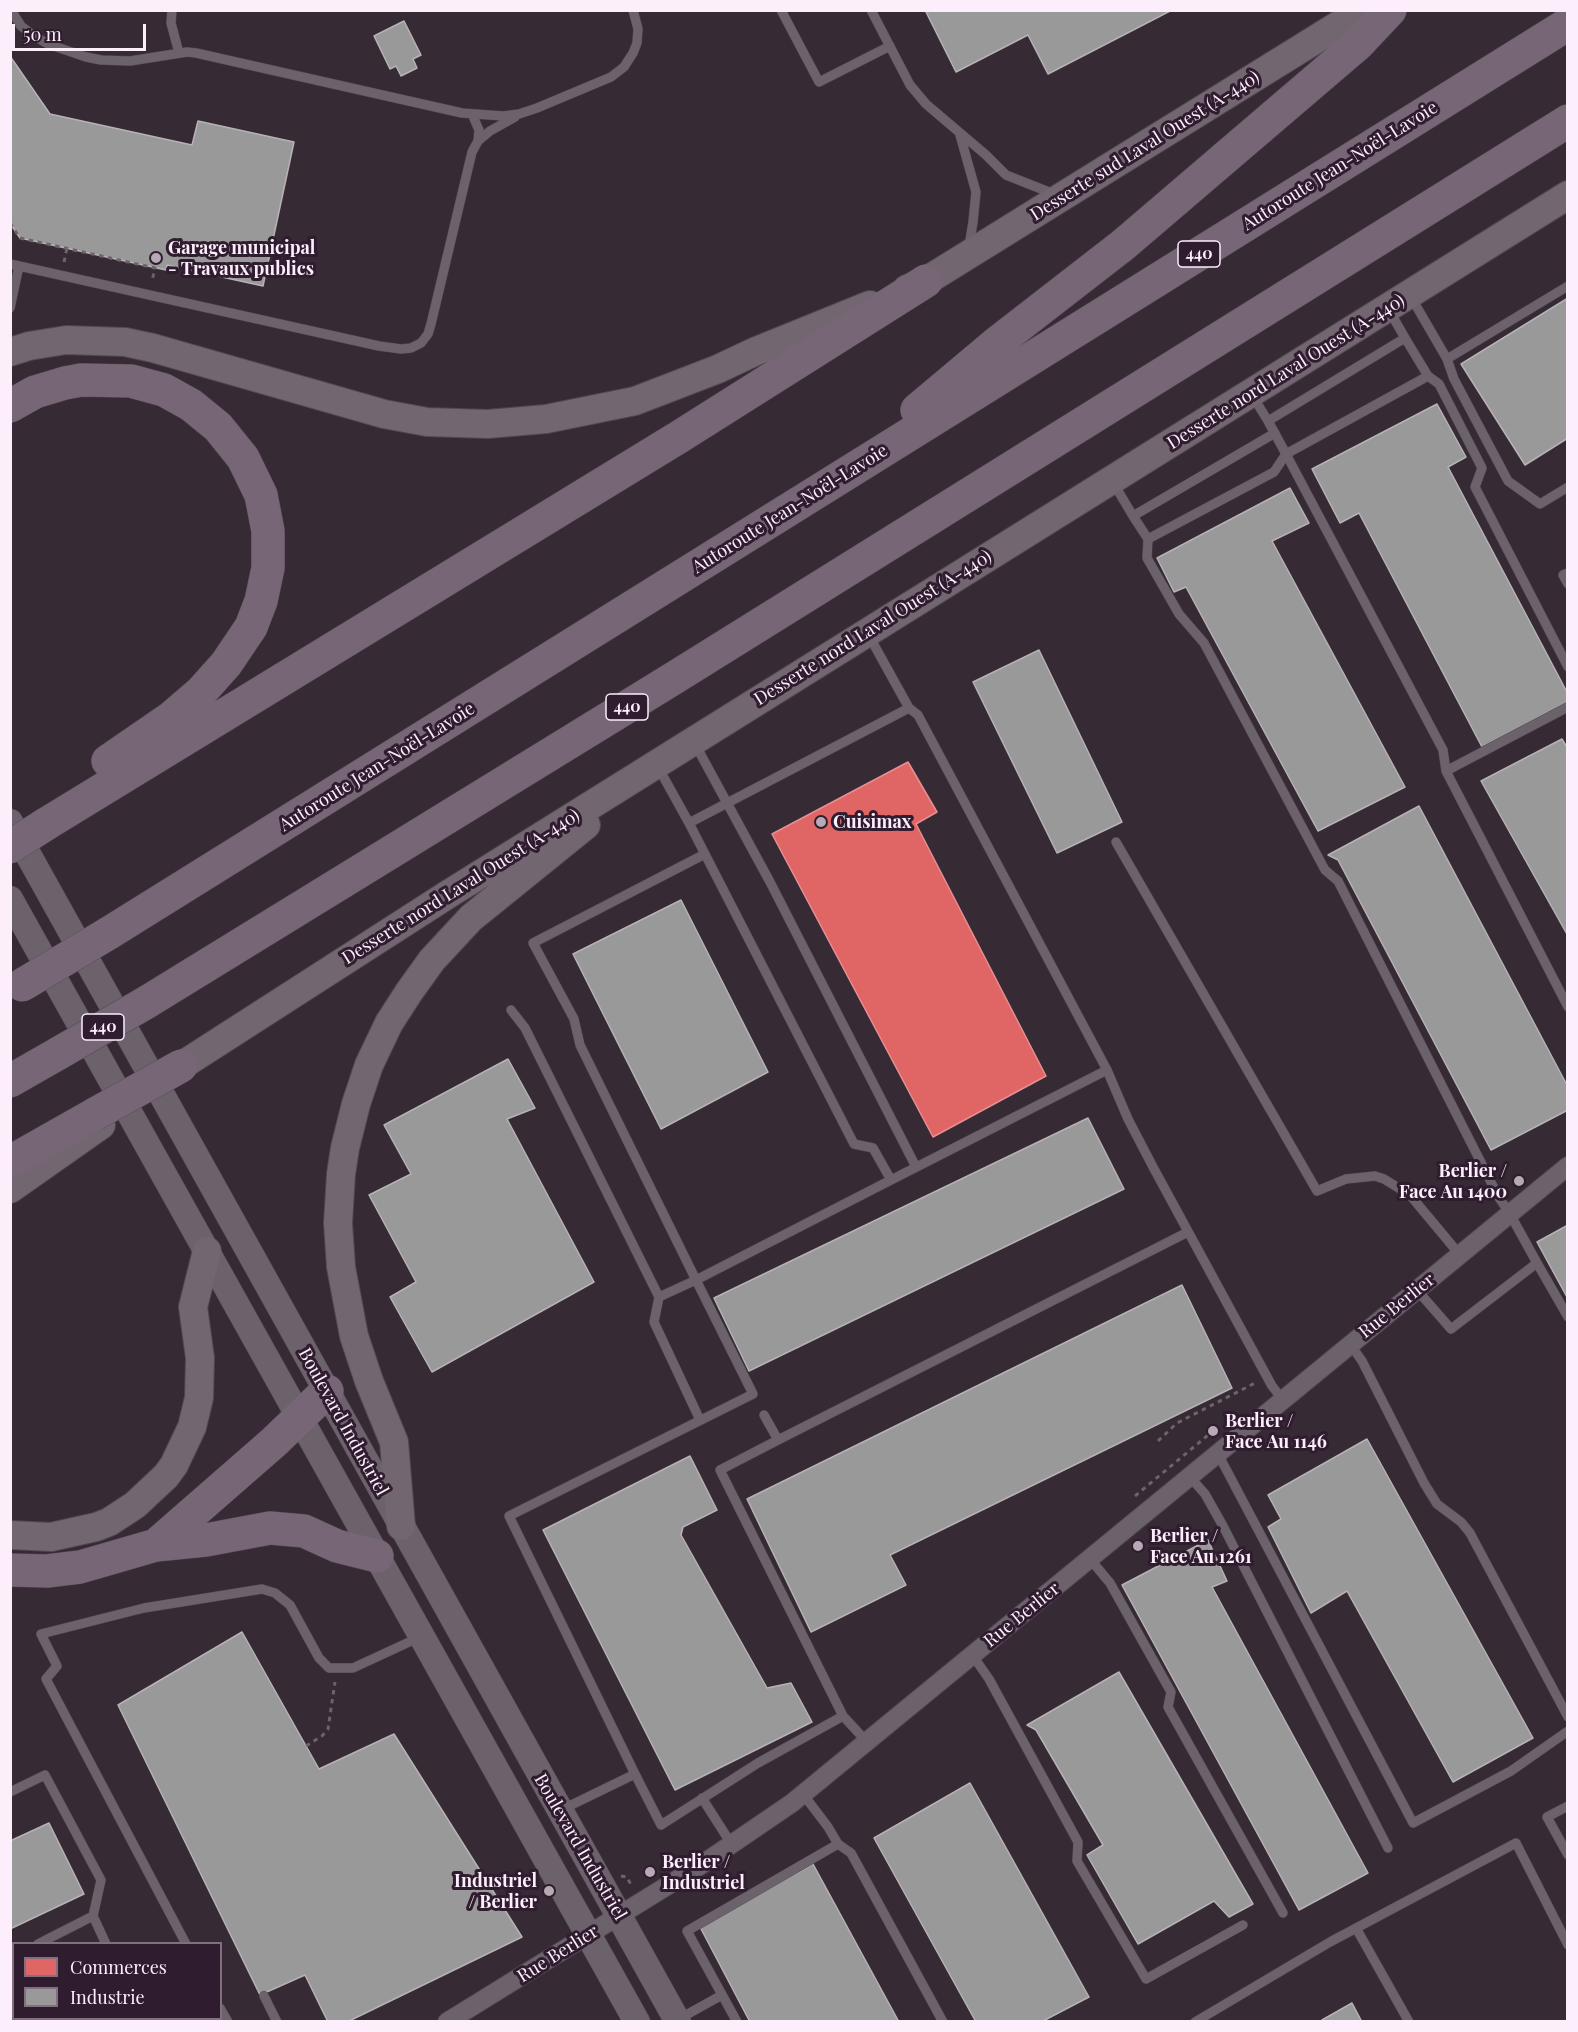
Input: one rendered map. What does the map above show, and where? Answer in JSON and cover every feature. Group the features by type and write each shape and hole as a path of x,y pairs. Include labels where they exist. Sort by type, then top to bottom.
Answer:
{"highway":[{"path":"831,484 998,342 1111,256 1358,44 1390,10"},
{"name":"Autoroute Jean-Noël-Lavoie","path":"16,988 109,933 1568,24"},
{"name":"440","path":"10,1081 147,1002 694,666 1568,121"},
{"path":"10,847 33,820 679,437 926,281"},
{"path":"10,406 35,392 81,380 130,381 177,396 218,427 243,458 261,495 268,531 268,568 261,601 251,627 226,664 187,705 100,766 10,838"},
{"path":"10,1162 98,1120 181,1066"},
{"path":"156,1545 274,1442 327,1392"},
{"path":"10,1570 47,1571 80,1567 156,1545 206,1540 270,1528 304,1531 337,1546 377,1556"}],"main road":[{"name":"Desserte sud Laval Ouest (A-440)","path":"10,351 66,340 125,342 384,414 428,422 516,423 596,410 661,392 926,281 1363,10"},
{"name":"Desserte nord Laval Ouest (A-440)","path":"181,1066 447,895 1568,195"},
{"path":"401,1526 394,1442 369,1381 354,1336 341,1267 338,1223 341,1174 347,1137 369,1065 389,1023 408,992 443,946 480,910 671,756"},
{"path":"10,1189 98,1120"},
{"path":"10,1535 51,1537 67,1535 109,1522 135,1505 161,1481 174,1465 190,1434 199,1398 200,1358 193,1307 207,1251"}],"street":[{"name":"Boulevard Industriel","path":"33,820 327,1392 678,2021"},
{"name":"Boulevard Industriel","path":"10,899 637,2022"},
{"name":"Rue Berlier","path":"447,2022 732,1845 803,1794 1568,1166"}],"lane":[{"path":"11,10 21,26 34,36 80,56 101,60 130,61 179,53 196,53 472,114 503,116 519,114"},
{"path":"172,10 171,23 179,53"},
{"path":"10,308 15,265 380,346 411,348 421,343 428,334 466,172 478,141 519,114 611,77 624,67 637,43 638,29 633,10"},
{"path":"781,10 819,82 890,46"},
{"path":"871,10 918,96 1006,174 1062,197"},
{"path":"472,114 479,130 478,141"},
{"path":"960,135 976,192 974,222 967,256"},
{"path":"1447,359 1568,286"},
{"path":"1399,301 1405,338 1428,376 1440,384 1482,468 1475,487 1568,667"},
{"path":"1399,301 1447,359 1454,379 1508,481 1540,504 1568,488"},
{"path":"1268,421 1405,338"},
{"path":"1148,539 1274,472 1286,454 1428,376"},
{"path":"1251,393 1275,433 1443,750 1446,771 1568,1007"},
{"path":"1133,516 1275,433"},
{"path":"1111,480 1148,539 1147,558 1179,614 1204,643 1325,870 1338,881 1498,1196 1568,1317"},
{"path":"1568,573 1563,575 1568,584"},
{"path":"867,632 909,708 918,715 1107,1070 1128,1119 1188,1232 1272,1386 1283,1400"},
{"path":"1446,771 1568,707"},
{"path":"689,823 909,708"},
{"path":"671,756 728,803 916,1167"},
{"path":"671,756 689,823 854,1144 873,1148 891,1180"},
{"path":"1116,842 1317,1191 1346,1179 1375,1176 1398,1185 1410,1195 1460,1255"},
{"path":"705,854 533,943 574,1019 580,1045 753,1394 509,1516 660,1825 758,1762 843,1716"},
{"path":"511,1010 525,1028 659,1297 654,1322 700,1420"},
{"path":"659,1297 1107,1070"},
{"path":"867,1742 843,1716 720,1470 1188,1232"},
{"path":"1417,1290 1451,1329 1537,1263"},
{"path":"1350,1344 1362,1361 1437,1504 1461,1522 1470,1533 1568,1717"},
{"path":"764,1415 778,1440"},
{"path":"1218,1454 1413,1823 1511,1771 1568,1731"},
{"path":"1190,1477 1205,1494 1223,1526 1388,1848"},
{"path":"1090,1559 1110,1583 1171,1692 1168,1707 1283,1913"},
{"path":"185,1942 46,1679 57,1666 41,1634 144,1608 262,1589 275,1593 290,1605 324,1664 337,1669 353,1668 422,1636"},
{"path":"973,1656 989,1679 1078,1842 1077,1861 1146,1979 1243,1925"},
{"path":"560,1811 634,1774"},
{"path":"10,1792 45,1775 101,1880 93,1916 105,1942"},
{"path":"803,1794 838,1844 850,1853 943,2022"},
{"path":"702,1798 732,1845"},
{"path":"1568,1806 1547,1817 1568,1855"},
{"path":"1195,2022 1356,1928 1516,1843 1568,1945"},
{"path":"737,2022 687,1931 838,1844"},
{"path":"42,1942 93,1916"},
{"path":"1356,1928 1409,2022"},
{"path":"678,2021 722,1995"},
{"path":"264,1996 277,2022"}],"path":[{"path":"10,232 11,224"},
{"path":"11,224 20,238 155,268 152,284"},
{"path":"1158,1441 1177,1424 1256,1383"},
{"path":"1129,1501 1213,1431"},
{"path":"306,1746 322,1736 328,1729 337,1669"}],"building: Commerces":[{"path":"908,762 937,812 916,824 1046,1076 933,1137 772,834"}],"building: Industrie":[{"path":"925,10 1172,10 1048,74 1028,35 956,72"},
{"path":"404,21 421,55 413,59 417,68 401,76 396,66 390,69 374,36"},
{"path":"10,56 50,114 192,145 198,121 294,142 263,286 167,265 166,270 20,238 10,223"},
{"path":"1568,298 1568,438 1525,465 1461,364"},
{"path":"1437,404 1466,457 1448,467 1568,694 1568,702 1482,747 1359,513 1340,523 1312,469"},
{"path":"1290,488 1309,523 1272,541 1405,787 1318,831 1186,587 1174,592 1157,558"},
{"path":"1039,650 1122,822 1057,853 973,682"},
{"path":"1562,739 1568,749 1568,936 1481,781"},
{"path":"1419,806 1568,1087 1568,1110 1491,1150 1338,860 1328,855"},
{"path":"681,900 768,1072 661,1129 573,954"},
{"path":"508,1059 535,1108 507,1119 594,1282 432,1372 390,1297 416,1282 369,1195 411,1174 384,1125"},
{"path":"1088,1118 1124,1189 749,1371 714,1298"},
{"path":"1568,1225 1568,1299 1537,1242"},
{"path":"1182,1285 1232,1388 890,1555 906,1585 811,1632 747,1499"},
{"path":"1367,1439 1533,1738 1453,1782 1347,1591 1311,1613 1268,1527 1281,1519 1268,1495"},
{"path":"690,1456 717,1510 683,1527 681,1535 767,1688 791,1683 812,1722 675,1790 543,1530"},
{"path":"1208,1540 1227,1581 1212,1587 1368,1873 1299,1910 1122,1585"},
{"path":"242,1632 319,1769 394,1734 522,1937 347,2022 328,2022 305,1975 260,1995 118,1705"},
{"path":"1119,1672 1253,1904 1229,1917 1214,1901 1138,1944 1087,1855 1103,1845 1036,1730 1027,1725"},
{"path":"970,1783 1089,1997 1041,2022 976,2022 874,1838"},
{"path":"49,1823 84,1894 10,1929 10,1841"},
{"path":"813,1864 899,2022 750,2022 700,1927"},
{"path":"1352,2003 1362,2022 1323,2022 1322,2020"},
{"path":"22,2020 126,2020 126,2022 22,2022"}],"place":[{"name":"Garage municipal - Travaux publics","path":"156,258"},
{"name":"Cuisimax","path":"821,822"},
{"name":"Berlier / Face Au 1400","path":"1519,1181"},
{"name":"Berlier / Face Au 1146","path":"1213,1431"},
{"name":"Berlier / Face Au 1261","path":"1138,1546"},
{"name":"Berlier / Industriel","path":"650,1872"},
{"name":"Industriel / Berlier","path":"549,1891"}]}
